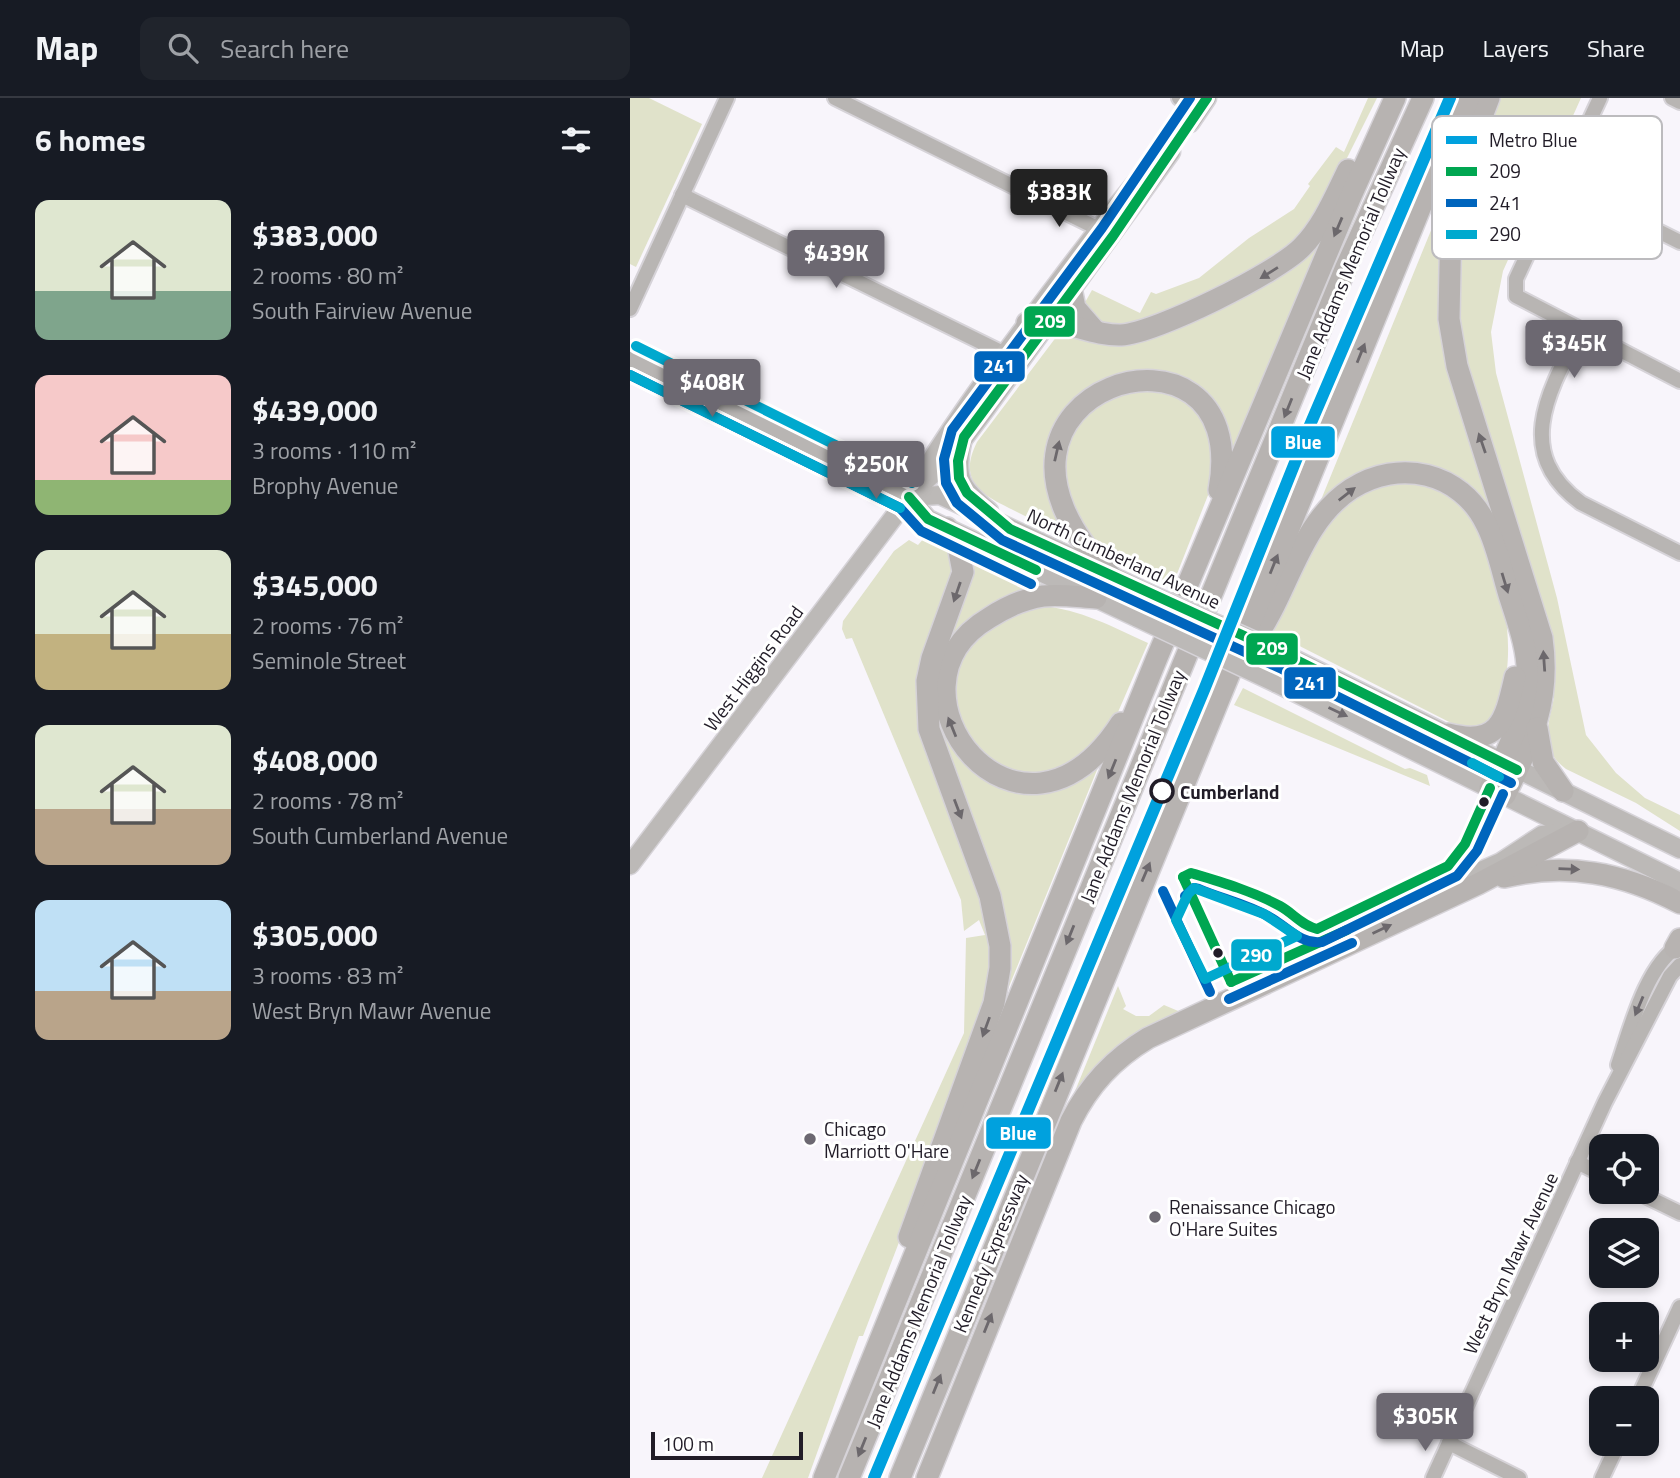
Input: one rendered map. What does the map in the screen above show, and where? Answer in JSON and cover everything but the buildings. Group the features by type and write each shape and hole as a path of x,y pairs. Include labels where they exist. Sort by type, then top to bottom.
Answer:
{"highway":[{"path":"1027,323 1051,321 1122,335 1150,328 1256,280 1285,262 1303,246 1320,223 1376,117 1389,98"},
{"path":"824,1478 1156,660 1351,196 1395,98"},
{"name":"Jane Addams Memorial Tollway","path":"849,1478 1341,279 1423,98"},
{"name":"Kennedy Expressway","path":"1461,116 1469,98"},
{"path":"1482,116 1489,98"},
{"name":"Kennedy Expressway","path":"900,1475 1432,180"},
{"path":"1450,259 1449,319 1457,366 1542,638 1545,681 1537,728 1538,745 1544,762 1563,791"},
{"path":"1072,293 1075,308 1095,331"},
{"path":"1110,575 1071,528 1062,511 1054,484 1055,454 1068,424 1087,401 1110,387 1134,380 1160,381 1189,392 1209,410 1219,431 1224,457 1208,536"},
{"path":"1230,672 1265,625 1296,559 1331,508 1350,489 1401,471 1439,477 1468,498 1487,525 1522,640 1528,675 1509,766 1498,792"},
{"path":"842,1435 878,1320 988,1024 998,986 1000,946 990,896 929,729 927,681 932,658 963,572 958,545 947,528"},
{"path":"1096,598 1053,596 1026,600 983,621 963,641 950,667 946,703 953,731 972,758 987,770 1025,783 1060,779 1077,771 1094,758 1113,735 1156,660"},
{"path":"1448,734 1470,740 1485,736 1497,727 1509,703 1522,640"},
{"path":"1509,766 1537,728"},
{"path":"927,1478 1071,1121 1100,1075 1118,1058 1147,1038 1469,880 1578,831"},
{"path":"1469,880 1542,869 1570,869 1609,875 1680,903"}],"main road":[{"name":"West Higgins Road","path":"630,865 909,497 933,454 1027,323 1106,233 1201,107"},
{"name":"West Higgins Road","path":"909,497 947,461 1072,293 1106,233"},
{"path":"964,437 958,461 960,478 967,493 1010,529"},
{"name":"North Cumberland Avenue","path":"909,497 940,495 1288,656 1680,849"},
{"path":"909,497 928,519 1276,683 1680,882"}],"street":[{"path":"630,309 727,98"},
{"path":"835,98 1106,233"},
{"path":"1179,98 1201,107"},
{"path":"1591,116 1600,98"},
{"path":"1672,98 1680,102"},
{"path":"682,195 1004,354"},
{"path":"1662,233 1680,242"},
{"path":"1525,259 1516,279 1516,296 1680,381"},
{"path":"1580,331 1550,388 1542,420 1541,439 1550,468 1569,495 1680,553"},
{"path":"630,359 909,497"},
{"name":"West Bryn Mawr Avenue","path":"1433,1478 1605,1102 1650,981 1679,949"},
{"path":"1577,1163 1589,1168"},
{"path":"1659,1203 1680,1213"},
{"path":"1644,1386 1680,1307"},
{"path":"1449,1443 1520,1478"},
{"path":"1602,1478 1612,1456"}],"green space":[{"path":"630,98 649,98 702,124 636,267 630,264"},
{"path":"1368,98 1377,98 1332,188 1306,230 1260,269 1137,325 1099,325 1083,306 1092,290 1140,313 1151,292 1156,294 1199,278 1249,238 1294,209 1310,186 1308,184 1336,147 1344,152"},
{"path":"1499,98 1581,98 1573,116 1492,116"},
{"path":"1327,227 1233,455 1218,416 1195,390 1165,375 1133,373 1102,382 1074,401 1054,430 1045,476 1051,502 1065,534 1049,529 989,497 973,481 971,458 977,442 1063,328 1126,342"},
{"path":"1432,228 1432,259 1440,259 1441,318 1452,382 1470,445 1502,537 1423,464 1314,517"},
{"path":"1456,259 1508,259 1503,271 1491,332 1496,373 1557,598 1586,735 1616,773 1645,798 1680,815 1680,831 1636,803 1566,769 1552,754 1548,727 1554,698 1466,376 1456,299"},
{"path":"1142,388 1186,400 1213,433 1214,480 1173,584 1129,565 1106,551 1082,522 1066,485 1063,465 1065,447 1072,429 1084,414 1097,404"},
{"path":"1400,479 1420,481 1450,494 1468,514 1484,540 1496,571 1508,639 1507,672 1500,702 1487,725 1461,728 1270,631 1309,552 1335,517 1369,490"},
{"path":"925,537 949,548 955,564 918,685 989,914 991,985 916,1198 863,1336 859,1336 808,1478 762,1478 964,1033 966,938 985,935 979,920 964,931 961,900 852,638 846,639 842,629 843,621 894,551 909,540 918,545"},
{"path":"971,551 1050,588 993,604 958,633 938,709 942,730 959,758 991,782 1037,792 1076,781 1099,765 1006,994 1007,968 936,721 937,662 972,572"},
{"path":"1041,606 1083,615 1148,643 1115,719 1092,751 1057,773 1015,775 974,751 956,717 956,674 966,648 1010,612"},
{"path":"1243,688 1405,769 1410,768 1427,775 1430,786 1234,705"},
{"path":"1118,986 1126,1006 1123,1009 1136,1016 1149,1016 1164,1005 1183,1013 1073,1096"}],"metro line":[{"name":"Blue","path":"1442,116 1450,98"},
{"name":"Blue","path":"874,1478 1204,690 1310,425 1432,140"}],"transit line":[{"name":"241","path":"1190,98 1102,228 952,430 944,459 946,483 957,503 1002,540 1282,669 1511,783"},
{"name":"209","path":"1207,98 1113,236 964,437 958,461 959,478 967,493 1010,529 1288,656 1517,770"},
{"name":"290","path":"636,346 912,483"},
{"name":"241","path":"630,375 900,508 921,531 1031,584"},
{"name":"290","path":"630,375 900,508"},
{"name":"209","path":"909,497 928,519 1036,570"},
{"name":"290","path":"1472,763 1499,777 1496,776 1472,763"},
{"name":"209","path":"1183,877 1191,873 1247,891 1280,906 1306,925 1317,929 1448,866 1465,844 1490,788"},
{"name":"241","path":"1185,896 1194,888 1199,889 1264,914 1308,941 1322,942 1457,876 1477,851 1503,794"},
{"name":"209","path":"1183,877 1231,982"},
{"name":"290","path":"1194,888 1264,914 1297,936 1205,979 1176,920 1188,894 1194,888"},
{"name":"241","path":"1163,891 1210,992"},
{"name":"209","path":"1231,982 1347,930"},
{"name":"241","path":"1229,999 1352,943"}],"place":[{"name":"Cumberland","path":"1162,791"},
{"name":"Chicago Marriott O'Hare","path":"810,1139"},
{"name":"Renaissance Chicago O'Hare Suites","path":"1155,1217"}]}
